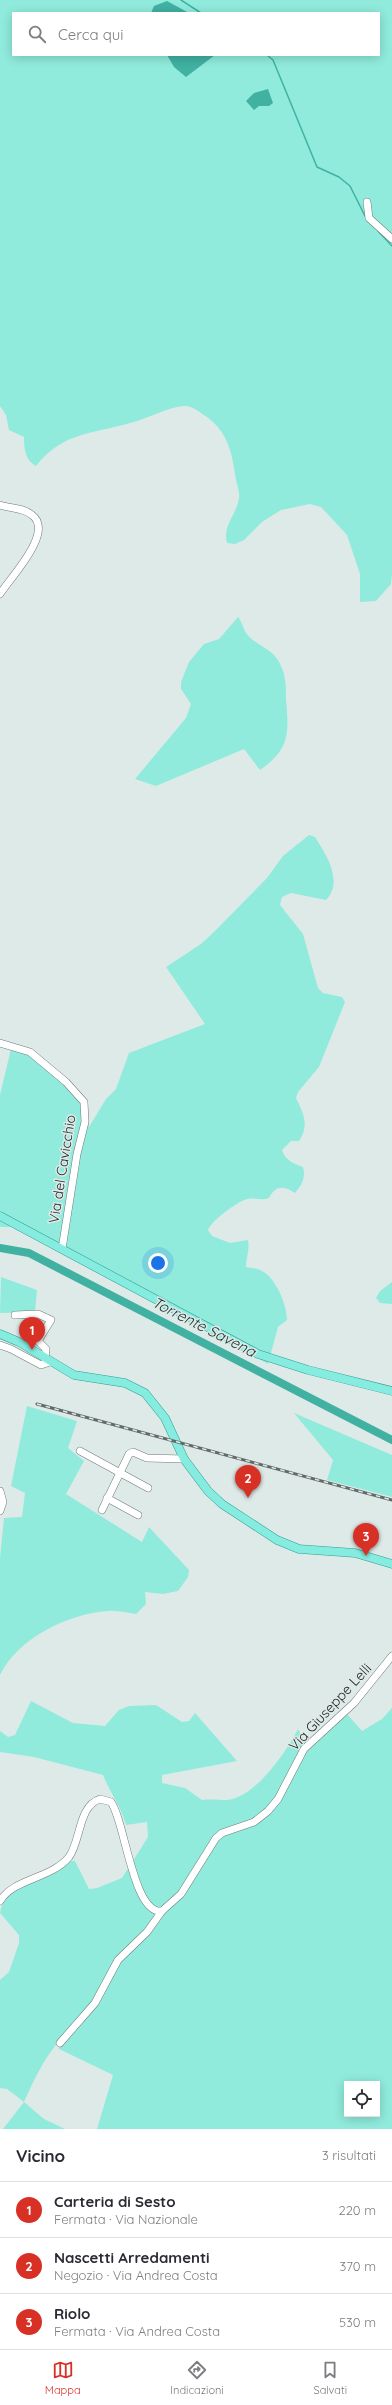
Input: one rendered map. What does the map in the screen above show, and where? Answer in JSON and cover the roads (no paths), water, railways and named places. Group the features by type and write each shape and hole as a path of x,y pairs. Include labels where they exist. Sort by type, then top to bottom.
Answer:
{"main road":[{"path":"0,1216 258,1354 300,1368 392,1391"},
{"path":"0,1334 19,1342 48,1361 74,1375 125,1383 145,1393 153,1400 165,1418 184,1459 208,1491 222,1504 288,1546 305,1550 355,1553 392,1564"}],"street":[{"path":"367,202 369,218 392,239"},
{"path":"0,505 15,507 32,515 37,519 39,531 37,538 18,572 0,594"},
{"name":"Via del Cavicchio","path":"0,1043 30,1052 40,1058 66,1082 84,1102 85,1122 77,1154 62,1249"},
{"path":"0,1346 12,1348 41,1365 48,1361 46,1349 38,1341 51,1320 38,1314 15,1315"},
{"path":"80,1450 148,1488"},
{"path":"102,1510 129,1454 133,1452 147,1458 184,1459"},
{"path":"0,1491 3,1502 0,1511"},
{"path":"107,1498 138,1515"},
{"name":"Via Giuseppe Lelli","path":"60,2044 95,2004 118,1960 147,1932 159,1918 162,1911 181,1894 216,1838 222,1833 254,1822 272,1806 304,1750 354,1703 389,1666 392,1656"},
{"path":"0,1901 13,1887 34,1880 65,1860 72,1852 86,1813 93,1803 100,1799 111,1802 117,1813 134,1878 141,1894 155,1910 162,1911"}],"waterway":[{"path":"181,0 199,12"},
{"path":"268,56 273,60 317,167 339,177 350,186 365,216"},
{"path":"378,231 392,246"},
{"name":"Torrente Savena","path":"0,1248 29,1253 392,1440"}],"railway":[{"path":"37,1404 392,1500"}],"place":[{"name":"Carteria di Sesto","path":"32,1350"},
{"name":"Nascetti Arredamenti","path":"248,1498"},
{"name":"Riolo","path":"366,1556"}]}
